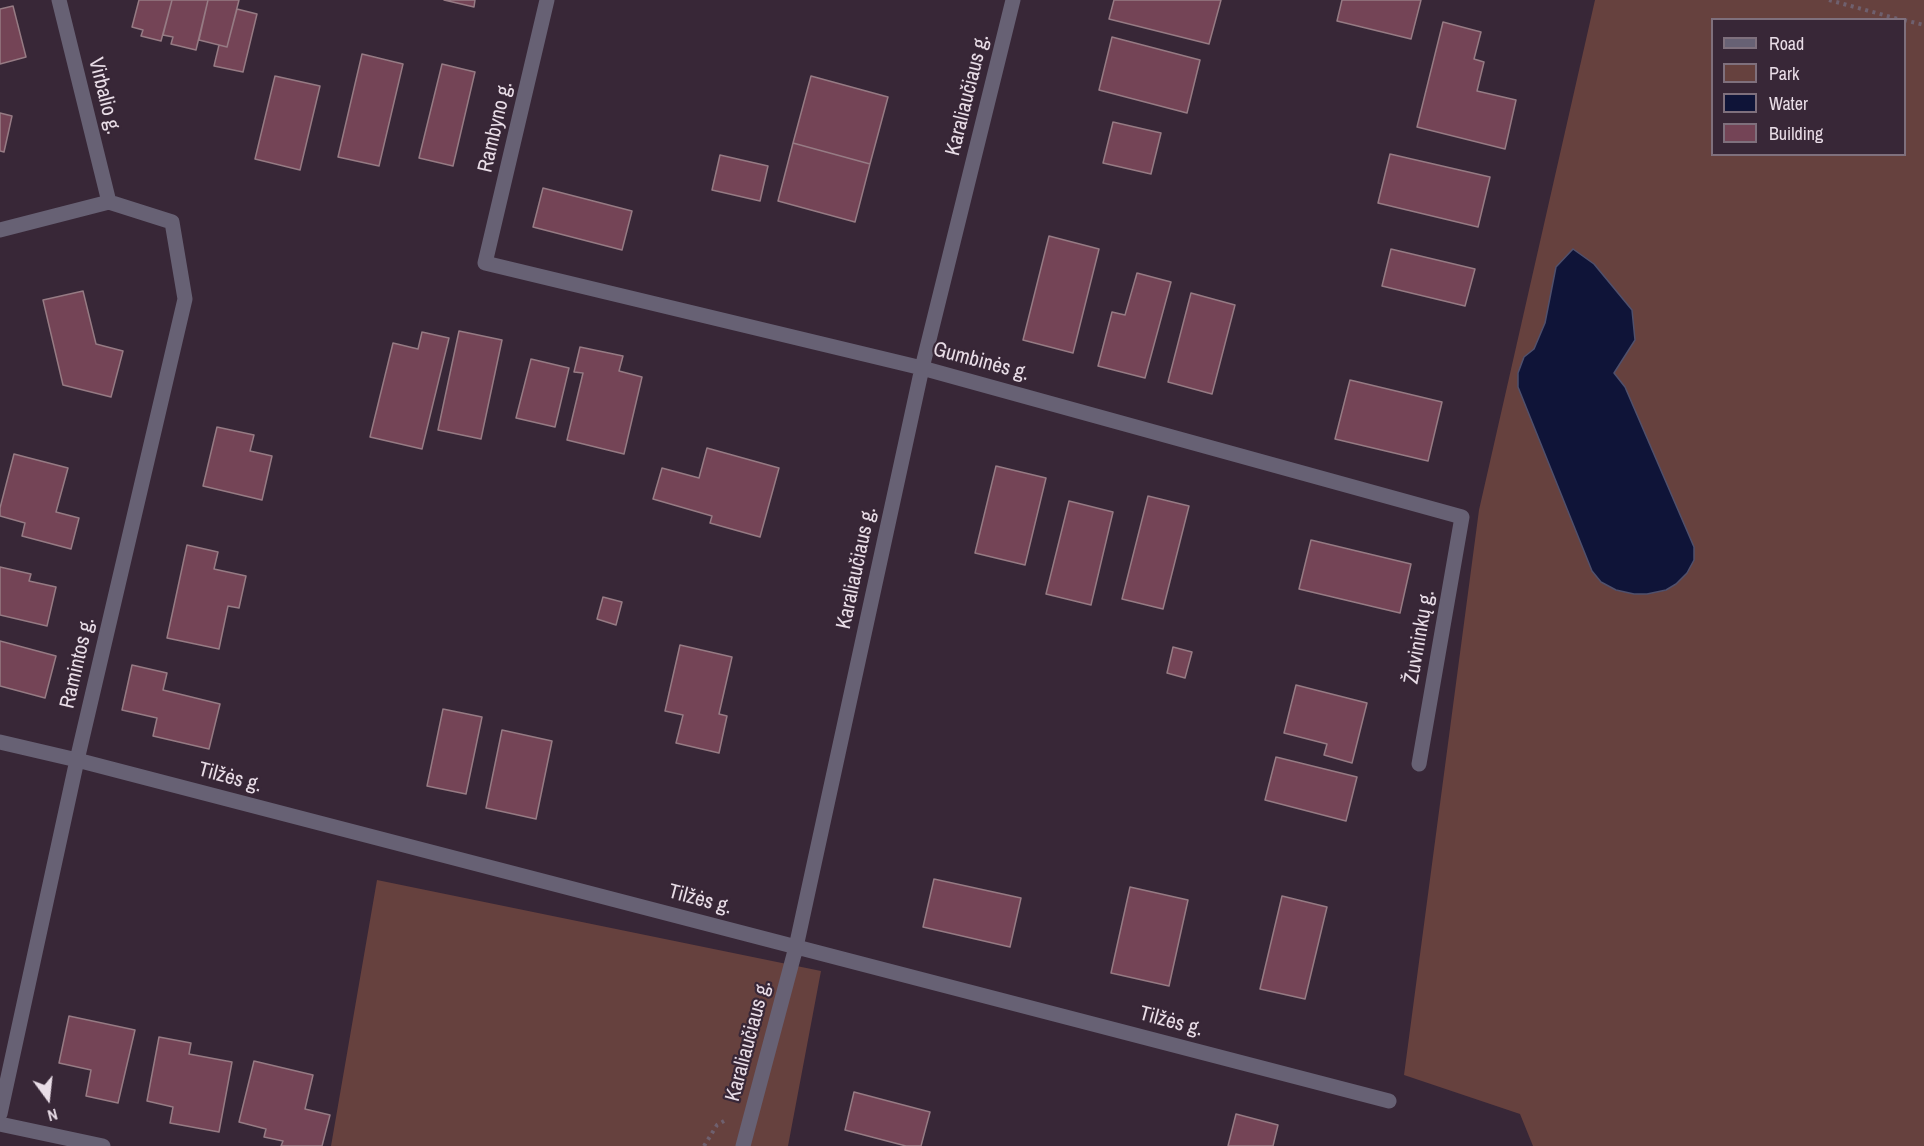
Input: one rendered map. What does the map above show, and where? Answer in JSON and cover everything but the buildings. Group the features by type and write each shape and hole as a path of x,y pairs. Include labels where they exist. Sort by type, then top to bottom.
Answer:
{"street":[{"name":"Virbalio g.","path":"59,0 109,202"},
{"name":"Rambyno g.","path":"485,263 547,0"},
{"name":"Karaliaučiaus g.","path":"743,1146 796,947 922,368 1013,0"},
{"name":"Ramintos g.","path":"0,1114 77,760 185,299 172,222 109,202"},
{"path":"0,230 109,202"},
{"name":"Gumbinės g.","path":"485,263 922,368 1462,517"},
{"name":"Žuvininkų g.","path":"1419,764 1462,517"},
{"name":"Tilžės g.","path":"0,742 77,760 1389,1101"},
{"path":"0,1124 103,1146"}],"path":[{"path":"1828,0 1896,18"},
{"path":"1906,21 1924,25"}],"green space":[{"path":"1595,0 1924,0 1924,1146 1533,1146 1520,1114 1404,1075 1479,510"},
{"path":"377,880 821,971 788,1146 331,1146"}],"water":[{"path":"1573,249 1594,264 1632,310 1635,340 1614,373 1625,387 1694,547 1694,560 1687,573 1666,590 1634,594 1616,590 1601,582 1592,571 1518,387 1518,373 1524,357 1534,349 1545,323 1556,267"}]}
